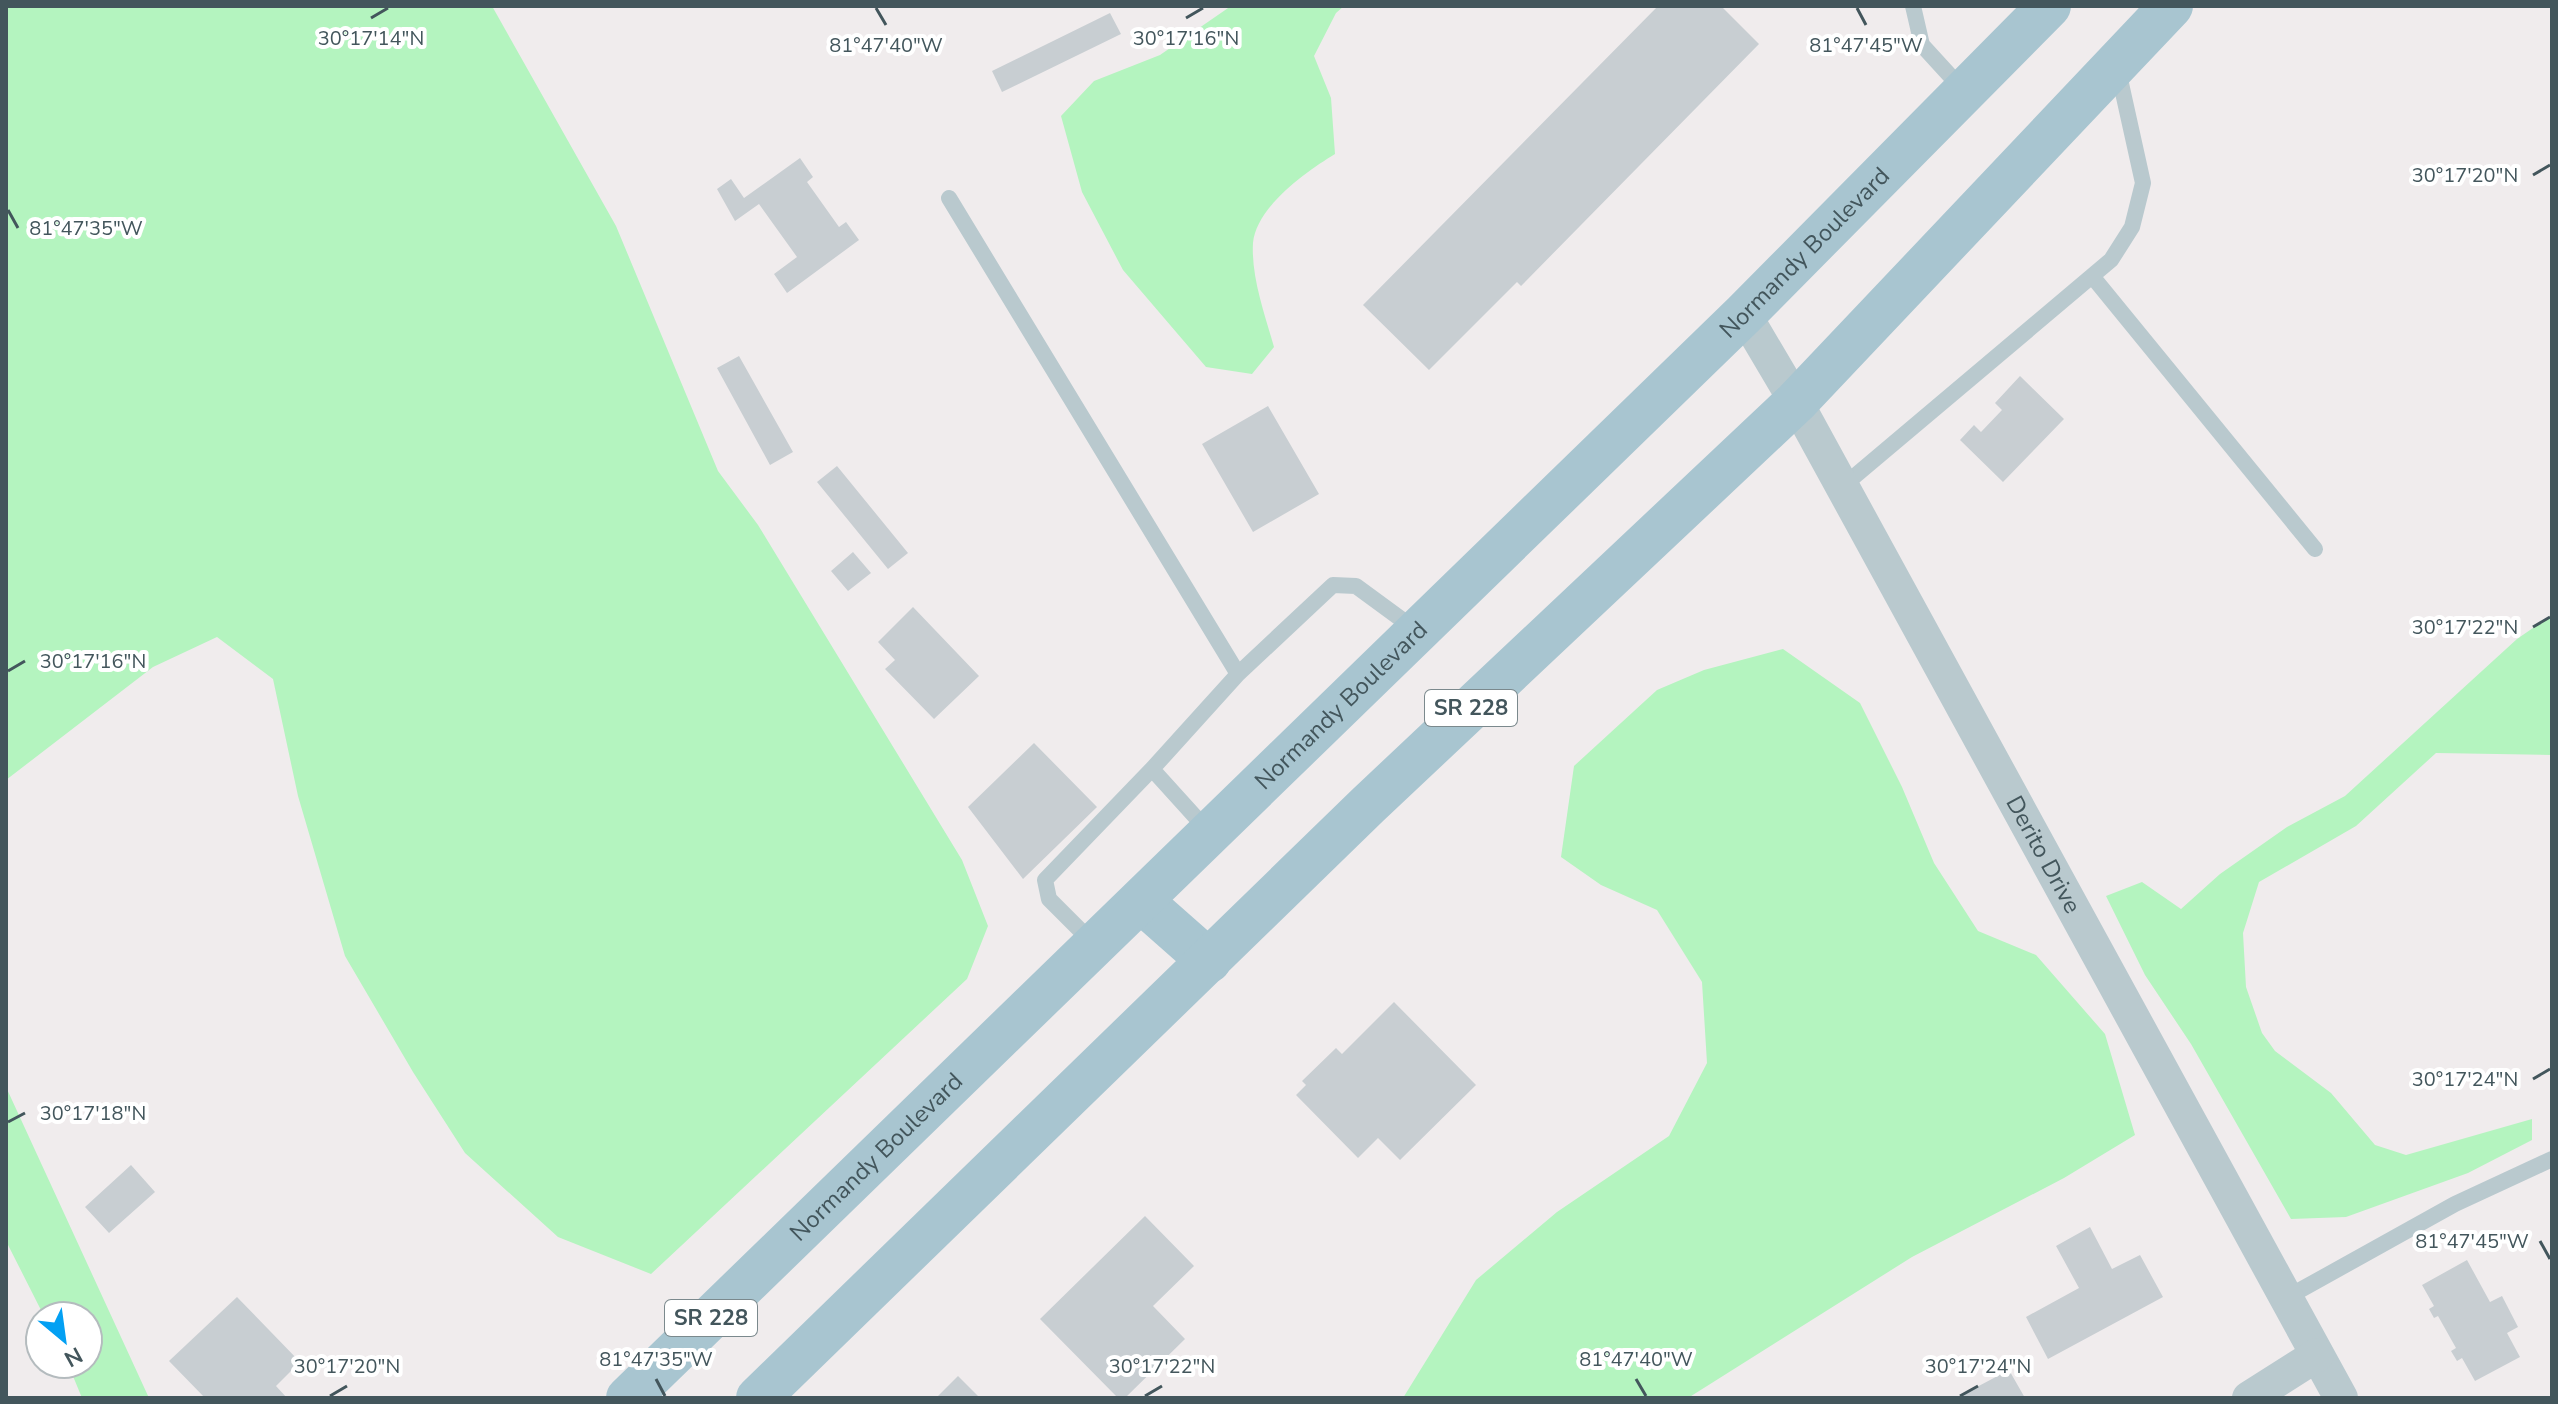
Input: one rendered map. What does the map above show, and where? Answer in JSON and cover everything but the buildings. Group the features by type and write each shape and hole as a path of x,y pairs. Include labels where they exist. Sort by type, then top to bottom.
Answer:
{"main road":[{"name":"Normandy Boulevard","path":"628,1398 1744,314 2049,6"},
{"name":"SR 228","path":"758,1398 1368,805 1796,402 2171,6"},
{"path":"1141,901 1209,961"}],"street":[{"name":"Derito Drive","path":"1744,314 1843,486 2341,1398"},
{"path":"2249,1398 2317,1355"}],"lane":[{"path":"1910,8 1922,45 1965,91"},
{"path":"1843,486 2111,260 2132,227 2143,183 2117,65"},
{"path":"949,198 1238,674"},
{"path":"2092,276 2315,549"},
{"path":"1095,945 1049,899 1045,880 1238,674 1333,585 1356,586 1418,631"},
{"path":"1152,769 1210,833"},
{"path":"2286,1298 2455,1204 2552,1159"}],"green space":[{"path":"6,6 492,6 616,226 718,471 758,525 962,860 988,926 967,979 651,1274 558,1237 465,1153 413,1072 345,956 298,796 273,679 217,637 153,667 6,780"},
{"path":"1231,6 1344,6 1336,13 1314,56 1331,98 1335,154 1285,191 1263,216 1256,230 1254,269 1274,347 1252,374 1206,367 1123,270 1082,192 1061,116 1094,81 1160,55"},
{"path":"2552,615 2552,755 2436,753 2356,826 2259,882 2243,933 2246,987 2262,1033 2275,1051 2331,1093 2375,1145 2406,1155 2532,1119 2532,1140 2468,1173 2346,1217 2291,1219 2191,1044 2145,975 2106,896 2142,882 2181,909 2220,874 2287,827 2345,796 2517,639"},
{"path":"1783,649 1860,703 1902,787 1934,863 1978,931 2036,955 2105,1034 2135,1135 2064,1178 1912,1257 1688,1398 1403,1398 1476,1280 1557,1212 1669,1136 1707,1063 1702,982 1657,910 1601,885 1561,857 1574,766 1657,690 1704,670"},
{"path":"6,1087 104,1300 36,1300 6,1241"},
{"path":"104,1300 149,1398 82,1398 75,1380 104,1380"}]}
